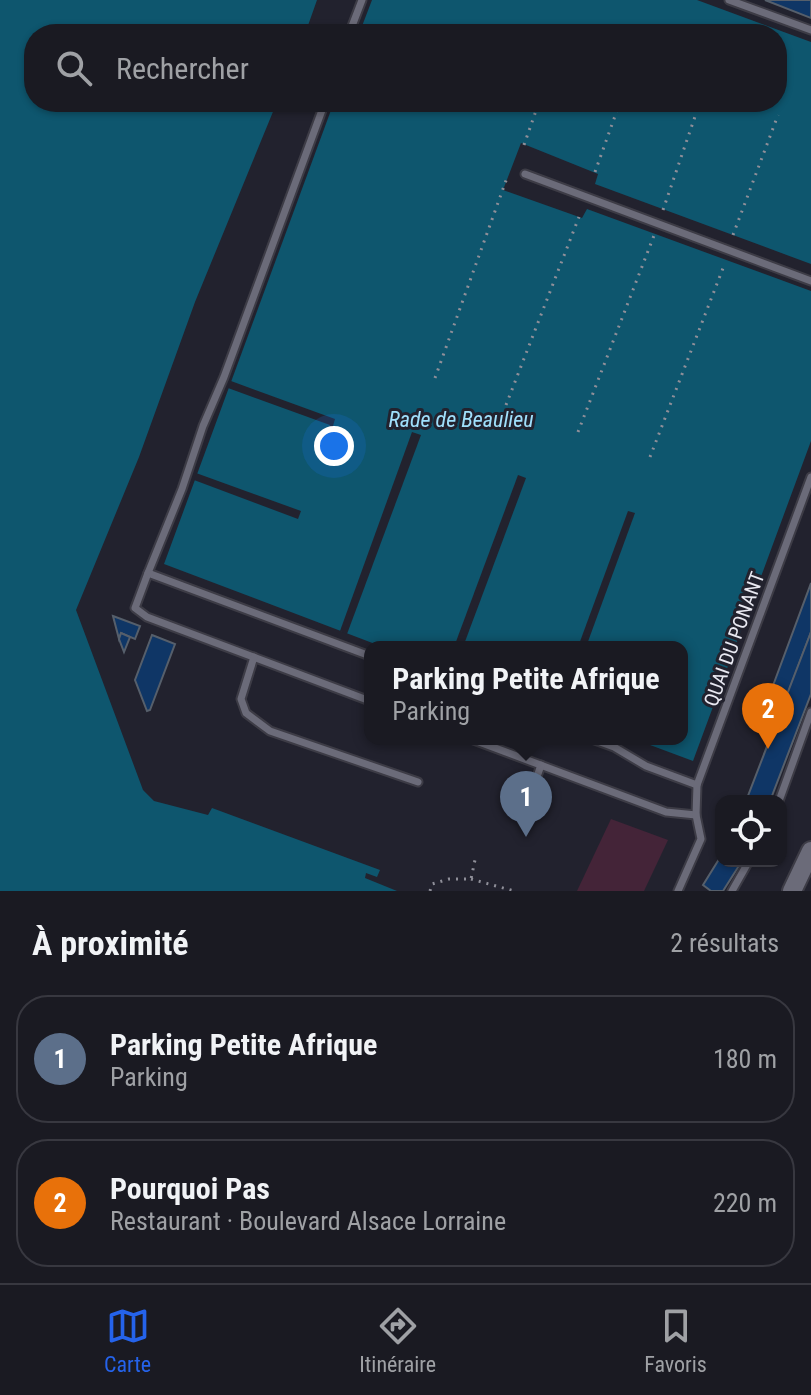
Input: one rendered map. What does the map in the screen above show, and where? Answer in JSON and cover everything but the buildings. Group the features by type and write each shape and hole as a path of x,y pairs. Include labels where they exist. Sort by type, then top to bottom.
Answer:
{"main road":[{"path":"792,891 811,851"}],"lane":[{"path":"353,24 362,0"},
{"path":"729,0 811,30"},
{"path":"321,112 135,608 147,617 364,699"},
{"path":"525,174 811,281"},
{"name":"QUAI DU PONANT","path":"678,891 701,839 696,815 697,785 811,477"},
{"path":"148,573 364,654"},
{"path":"254,657 241,699 246,713 270,731 418,782"},
{"path":"781,795 811,712"},
{"path":"487,745 666,812 696,815"},
{"path":"608,745 646,766 697,785"},
{"path":"528,803 541,765"},
{"path":"732,891 746,867"}],"path":[{"path":"524,145 536,112"},
{"path":"595,172 616,112"},
{"path":"663,210 697,112"},
{"path":"733,235 778,115"},
{"path":"435,378 508,175"},
{"path":"506,405 579,217"},
{"path":"578,432 655,233"},
{"path":"650,457 726,259"},
{"path":"471,879 475,860"},
{"path":"430,891 432,884 438,880 471,879 514,891"}],"shaded area":[{"path":"611,819 668,840 644,891 577,891"}],"water":[{"path":"0,0 317,0 309,24 24,24 24,112 273,112 195,302 139,457 76,610 143,790 154,801 208,815 212,808 380,870 377,877 366,873 365,878 397,891 0,891"},
{"name":"Rade de Beaulieu","path":"372,0 697,0 762,24 363,24"},
{"name":"Rade de Beaulieu","path":"787,33 811,42 811,264 595,184 598,174 521,143 503,190 582,218 587,209 811,291 811,441 693,761 650,745 688,745 688,641 367,641 164,564 330,112 787,112"}],"pier":[{"path":"231,381 335,419 331,433 328,432 330,425 228,388"},
{"path":"412,432 421,435 347,634 340,631"},
{"path":"196,473 301,511 298,519 194,480"},
{"path":"518,475 526,478 465,641 456,641"},
{"path":"628,511 635,513 588,641 580,641"}],"place":[{"name":"Pourquoi Pas","path":"768,749"},
{"name":"Parking Petite Afrique","path":"526,837"}]}
